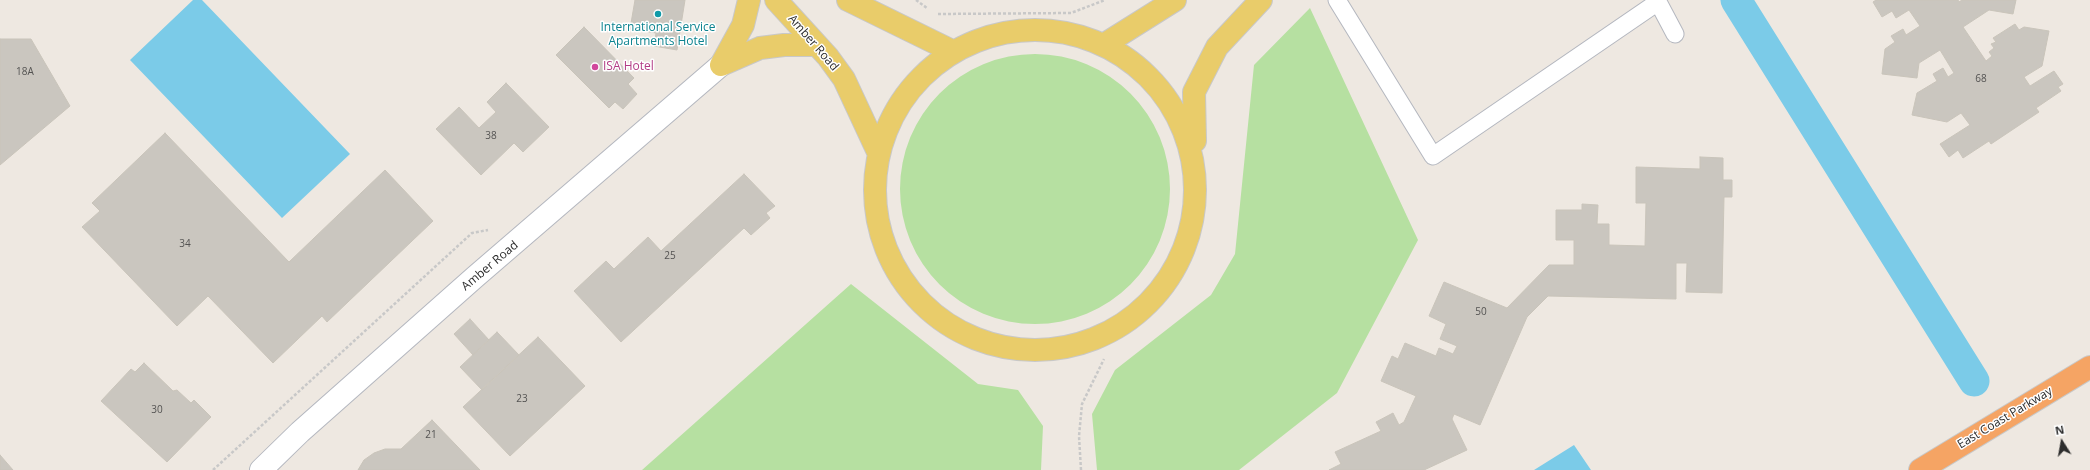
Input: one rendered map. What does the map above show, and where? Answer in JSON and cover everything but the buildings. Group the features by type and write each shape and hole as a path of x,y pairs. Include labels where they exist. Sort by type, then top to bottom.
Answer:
{"highway":[{"name":"East Coast Parkway","path":"1920,470 2090,367"}],"main road":[{"path":"721,65 743,26 749,0"},
{"name":"Amber Road","path":"776,0 828,57 844,79 878,152"},
{"path":"848,0 952,51"},
{"path":"1105,44 1175,0"},
{"path":"1196,168 1180,118 1149,75 1105,44 1054,30 1002,32 952,51 919,78 893,112 878,152 873,193 879,233 899,277 931,314 972,338 1020,350 1068,347 1114,331 1152,301 1180,262 1195,216 1196,168 1194,92 1217,47 1261,0"},
{"path":"721,65 760,48 784,45 816,45"}],"street":[{"name":"Amber Road","path":"261,470 300,432 721,65"}],"lane":[{"path":"1337,0 1433,156 1658,1 1675,34"}],"path":[{"path":"916,0 937,14 1071,13 1105,0"},
{"path":"1081,470 1079,436 1082,404 1104,359"}],"green space":[{"path":"1310,8 1418,240 1337,393 1239,470 1097,470 1092,414 1115,370 1211,295 1235,254 1254,65"},
{"path":"1035,54 1061,56 1087,64 1110,77 1131,93 1147,114 1160,137 1168,163 1170,189 1168,215 1160,241 1147,264 1131,285 1110,301 1087,314 1061,322 1035,324 1009,322 983,314 960,301 939,285 923,264 910,241 902,215 900,189 902,163 910,137 923,114 939,93 960,77 983,64 1009,56"},
{"path":"851,284 978,384 1018,390 1043,426 1041,470 642,470"}],"water":[{"path":"193,0 202,0 350,154 282,218 130,60"},
{"path":"1574,445 1591,470 1534,470"}],"waterway":[{"path":"1736,0 1974,381"}],"place":[{"name":"International Service Apartments Hotel","path":"658,14"},
{"name":"ISA Hotel","path":"595,67"}]}
